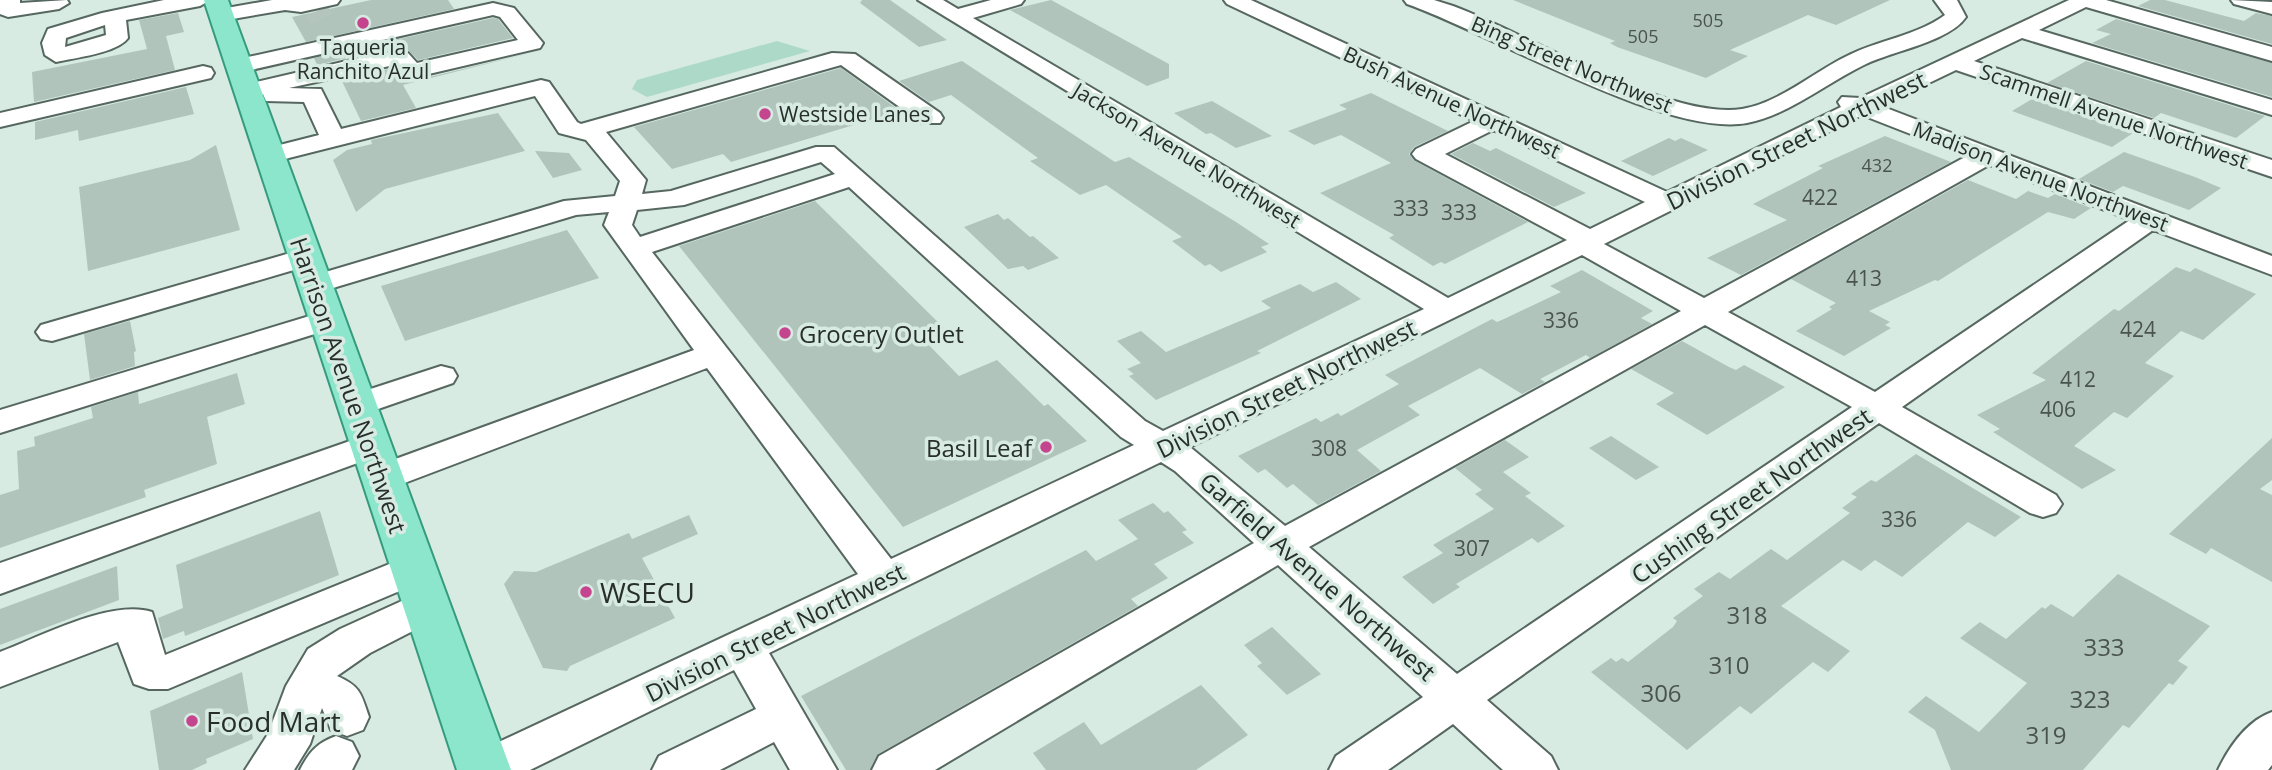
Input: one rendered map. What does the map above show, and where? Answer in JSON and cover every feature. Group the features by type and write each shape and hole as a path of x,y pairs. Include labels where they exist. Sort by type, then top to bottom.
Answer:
{"main road":[{"name":"Harrison Avenue Northwest","path":"225,40 269,155 485,770"}],"street":[{"path":"10,0 8,11 59,3"},
{"name":"Jackson Avenue Northwest","path":"928,0 1447,310"},
{"path":"956,16 1014,0"},
{"name":"Bush Avenue Northwest","path":"1234,0 1669,203"},
{"name":"Bing Street Northwest","path":"1414,0 1462,17 1580,71 1697,115 1744,116 1810,87"},
{"name":"Division Street Northwest","path":"1810,87 1872,52 1952,21 1955,12 1944,0"},
{"path":"2084,0 2272,54"},
{"name":"Division Street Northwest","path":"485,770 1447,310 1669,203 1861,106 2084,0"},
{"path":"2241,0 2272,8"},
{"path":"0,120 225,40 285,4 317,9 324,24 317,32 225,40"},
{"path":"115,17 225,40 302,65 380,60 516,23 501,9 485,10 302,65"},
{"path":"2021,31 2272,108"},
{"path":"225,40 286,94 313,94 334,139"},
{"path":"582,131 840,58 847,59 931,118"},
{"name":"Scammell Avenue Northwest","path":"1955,62 2272,169"},
{"path":"269,155 541,87 568,128 594,134 633,180 618,225 885,580"},
{"name":"Madison Avenue Northwest","path":"1810,87 2272,266"},
{"path":"1493,121 1425,154 1587,242 2043,504"},
{"name":"Garfield Avenue Northwest","path":"625,203 674,200 825,152 1133,429 1188,462 1535,770"},
{"path":"895,770 1283,544 1988,155"},
{"path":"634,248 853,177"},
{"path":"0,422 314,288 575,207 625,203"},
{"name":"Cushing Street Northwest","path":"1352,770 2150,219"},
{"path":"52,332 314,288"},
{"path":"0,579 714,354"},
{"path":"355,406 441,376"},
{"path":"0,670 112,627 137,623 140,649 149,672 168,672 420,588"},
{"path":"268,770 288,744 310,683 324,661 355,641 420,588"},
{"path":"743,648 814,770"},
{"path":"310,683 340,697 335,748"},
{"path":"675,770 783,717"},
{"path":"2241,770 2272,731"}],"green space":[{"path":"777,41 810,51 647,97 632,89 637,80"}],"building":[{"path":"371,0 448,0 454,9 306,42 292,17"},
{"path":"862,0 890,0 947,40 919,47 860,3"},
{"path":"1051,0 1169,64 1169,78 1147,86 1010,10"},
{"path":"1513,0 1890,0 1836,25 1808,15 1730,50 1748,56 1706,78 1617,47 1610,43 1615,41"},
{"path":"2150,0 2165,0 2244,21 2256,13 2272,16 2272,44 2138,6"},
{"path":"178,13 184,32 166,36 175,70 34,102 32,72 147,49 139,20"},
{"path":"498,19 513,38 418,60 408,50 380,50 317,65 314,58"},
{"path":"2116,19 2272,63 2272,97 2092,43 2111,34 2096,30"},
{"path":"534,52 403,85 416,108 361,121 341,79 393,68 401,77 417,80"},
{"path":"962,61 1115,162 1129,157 1236,222 1269,244 1261,247 1267,252 1221,272 1210,264 1205,266 1172,241 1182,237 1106,185 1080,195 1030,161 1038,158 951,95 929,102 899,81"},
{"path":"2086,61 2265,116 2236,138 2161,113 2154,118 2047,83"},
{"name":"Westside Lanes","path":"841,68 900,111 731,162 723,154 672,169 634,127"},
{"path":"186,87 194,114 79,141 78,130 35,140 35,122"},
{"path":"1371,93 1448,131 1414,147 1409,154 1415,161 1528,222 1445,264 1441,262 1433,266 1389,238 1394,235 1320,193 1391,163 1341,135 1314,145 1288,131 1347,109 1339,105"},
{"path":"2032,99 2133,133 2112,147 2012,111"},
{"path":"1212,101 1272,136 1236,148 1211,133 1206,134 1174,113"},
{"path":"498,113 525,151 385,189 356,212 333,160 347,150 372,144 371,140"},
{"path":"1885,136 1951,162 1741,275 1707,258 1787,220 1753,204 1823,168 1818,166"},
{"path":"1669,138 1675,141 1681,138 1708,150 1653,176 1621,161"},
{"path":"1473,143 1490,151 1496,148 1586,193 1554,207 1451,154"},
{"path":"216,145 240,230 88,271 79,187 190,160"},
{"path":"535,151 569,153 582,170 553,178"},
{"path":"2124,152 2221,188 2189,210 2123,186 2113,192 2079,179"},
{"path":"1968,180 2016,199 2028,191 2048,198 2055,194 2091,208 2074,219 2048,212 1938,281 1935,280 1869,311 1890,322 1885,325 1891,328 1844,356 1796,331 1832,309 1829,307 1836,303 1791,279"},
{"path":"815,201 947,331 924,340 959,376 997,360 1044,406 1048,404 1087,441 903,527 679,246"},
{"path":"998,214 1004,220 1008,218 1030,237 1033,236 1059,258 1028,270 1023,266 1008,269 964,227"},
{"path":"567,230 599,278 405,341 381,286"},
{"path":"2176,267 2190,272 2195,268 2256,294 2203,340 2181,331 2145,363 2174,376 2127,418 2114,412 2074,446 2116,470 2082,489 1993,432 2000,429 1977,415 2046,380 2032,373 2114,309 2119,311"},
{"path":"1582,270 1653,311 1641,318 1652,324 1590,358 1586,355 1540,379 1545,382 1522,394 1480,368 1408,406 1420,415 1357,450 1381,471 1318,505 1293,484 1287,488 1265,469 1258,473 1238,456 1316,418 1321,422 1338,413 1341,416 1399,384 1385,375 1492,319 1497,322 1561,292 1550,286"},
{"path":"1336,282 1361,299 1257,351 1261,353 1156,400 1129,376 1134,374 1127,369 1141,363 1117,341 1141,331 1166,352 1271,308 1261,301 1300,284 1313,292"},
{"path":"130,321 136,351 135,366 90,380 84,334"},
{"path":"1682,341 1729,367 1736,370 1744,365 1785,387 1707,435 1656,404 1674,393 1631,369"},
{"path":"237,373 245,404 207,417 217,464 144,490 146,497 0,548 0,495 19,489 17,451 35,446 34,437 93,418 91,407 138,392 139,404"},
{"path":"1611,436 1659,467 1636,480 1589,448"},
{"path":"2272,438 2272,480 2260,489 2272,495 2272,582 2211,548 2206,554 2169,534"},
{"path":"1505,440 1529,457 1503,472 1531,493 1525,496 1565,526 1538,543 1532,538 1456,584 1460,587 1433,604 1402,577 1443,553 1433,545 1494,509 1475,494 1482,490 1455,468"},
{"path":"1916,454 2021,517 1995,537 1968,522 1902,577 1875,560 1861,571 1843,560 1781,606 1850,651 1828,672 1813,662 1751,714 1740,706 1687,750 1591,672 1611,658 1616,662 1622,658 1628,662 1673,627 1677,621 1673,618 1703,596 1694,589 1719,572 1730,579 1771,549 1787,560 1850,513 1842,508 1857,497 1851,494 1871,480 1876,482"},
{"path":"1153,503 1164,513 1168,511 1187,530 1182,532 1194,543 1154,564 1168,578 1131,599 1138,606 878,754 870,770 846,770 801,696 1086,550 1096,561 1138,539 1118,520"},
{"path":"320,511 339,575 185,636 184,631 163,639 158,618 183,608 176,565"},
{"path":"689,515 698,534 642,558 675,618 570,666 567,671 543,668 504,584 514,571 536,572 629,533 632,539"},
{"path":"117,566 119,600 0,645 0,609"},
{"path":"2118,574 2210,626 2178,661 2188,667 2173,685 2169,683 2129,728 2123,725 2083,770 1951,770 1935,730 1908,712 1926,696 1979,732 2027,683 1960,638 1980,622 2006,639 2042,607 2045,609 2051,604 2073,617"},
{"path":"1272,627 1321,674 1287,695 1257,666 1262,663 1244,645"},
{"path":"242,672 253,739 206,759 207,763 192,770 159,770 150,711"},
{"path":"1201,685 1248,735 1196,770 1046,770 1033,753 1084,722 1101,745"}],"tunnel":[{"path":"317,11 321,19"}],"place":[{"name":"Taqueria Ranchito Azul","path":"363,23"},
{"name":"Westside Lanes","path":"765,114"},
{"name":"Grocery Outlet","path":"785,333"},
{"name":"Basil Leaf","path":"1046,447"},
{"name":"WSECU","path":"586,592"},
{"name":"Food Mart","path":"192,721"}]}
